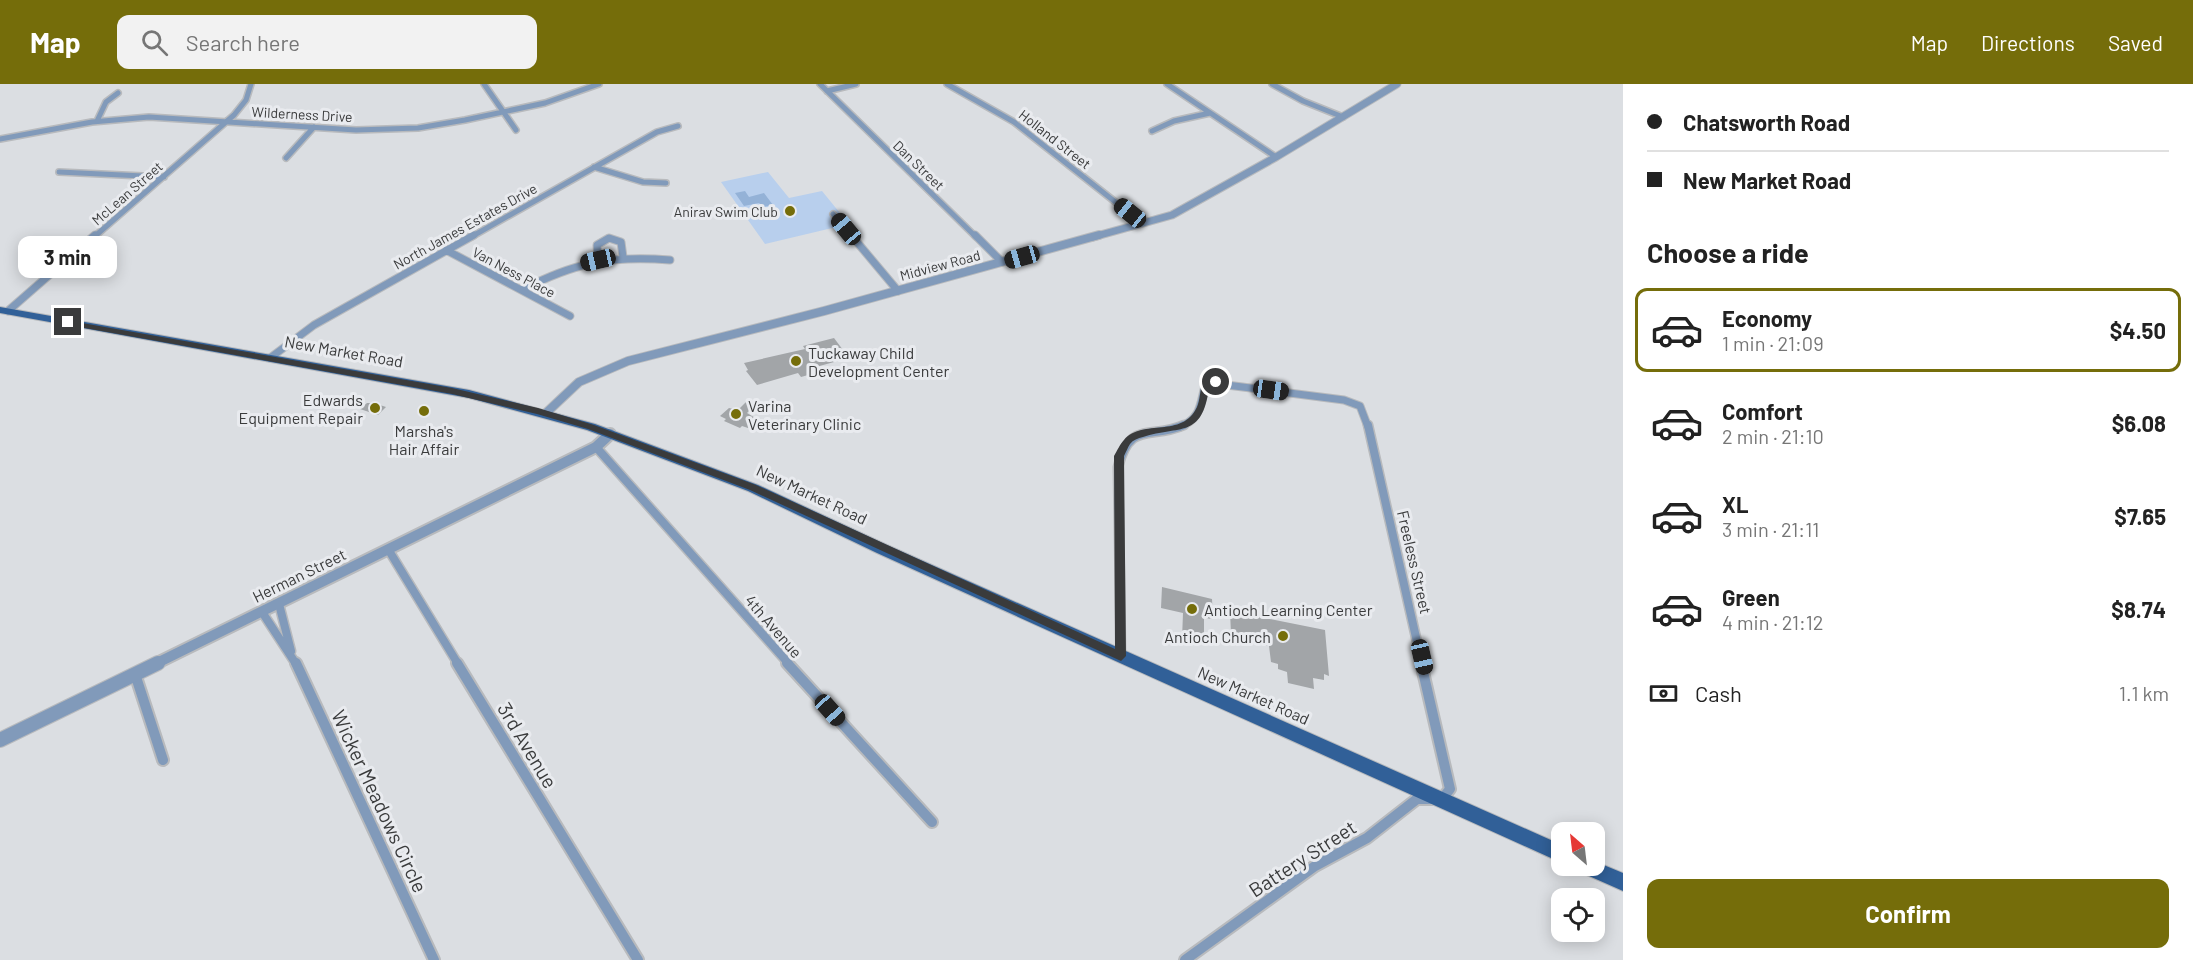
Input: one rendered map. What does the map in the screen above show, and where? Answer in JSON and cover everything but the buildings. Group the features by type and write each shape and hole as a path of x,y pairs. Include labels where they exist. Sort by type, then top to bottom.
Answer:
{"main road":[{"name":"New Market Road","path":"4,311 459,392 546,413 610,434 753,488 1551,849"},
{"path":"1605,874 1623,882"}],"street":[{"name":"McLean Street","path":"4,311 227,122 246,100 251,84"},
{"path":"484,84 516,130"},
{"name":"Wilderness Drive","path":"0,139 97,121 151,117 314,127 403,129 456,122 562,99 599,84"},
{"name":"Dan Street","path":"820,84 1002,262"},
{"path":"827,91 856,84"},
{"name":"Holland Street","path":"946,84 1014,122 1142,224"},
{"path":"1167,84 1276,157"},
{"path":"1272,84 1303,101 1343,117"},
{"name":"Midview Road","path":"546,413 579,382 609,367 898,291 1172,214 1276,157 1397,84"},
{"path":"97,121 106,102 118,93"},
{"path":"1152,131 1174,121 1210,113"},
{"name":"North James Estates Drive","path":"270,358 314,325 657,132 678,126"},
{"path":"286,158 314,127"},
{"path":"594,167 643,183 666,183"},
{"path":"58,172 164,177"},
{"path":"833,214 898,291"},
{"path":"598,260 597,245 609,238 621,242 623,257"},
{"name":"Van Ness Place","path":"446,250 570,316"},
{"path":"522,290 564,269 598,260 623,257 670,260"},
{"name":"Freeless Street","path":"1121,656 1118,467 1119,456 1127,441 1140,434 1176,429 1190,423 1202,406 1205,386 1211,383 1344,400 1356,404 1366,417 1451,786 1442,799"},
{"name":"Herman Street","path":"0,740 596,447 610,434"},
{"name":"4th Avenue","path":"596,447 932,822"},
{"name":"3rd Avenue","path":"388,549 638,960"},
{"name":"Wicker Meadows Circle","path":"279,604 293,657"},
{"name":"Wicker Meadows Circle","path":"262,612 293,657 434,960"},
{"path":"135,674 163,760"},
{"name":"Battery Street","path":"1185,960 1315,866 1367,838 1417,799 1442,799"}],"shaded area":[{"name":"Anirav Swim Club","path":"768,172 789,198 822,191 849,224 765,244 721,182"},
{"path":"745,191 749,197 764,193 773,205 763,207 759,203 744,206 735,193"}],"place":[{"name":"Anirav Swim Club","path":"790,211"},
{"name":"Tuckaway Child Development Center","path":"796,361"},
{"name":"Edwards Equipment Repair","path":"375,408"},
{"name":"Marsha's Hair Affair","path":"424,411"},
{"name":"Varina Veterinary Clinic","path":"736,414"},
{"name":"Antioch Learning Center","path":"1192,609"},
{"name":"Antioch Church","path":"1283,636"}],"route":[{"path":"68,322 418,384 509,403 591,427 753,488 882,549 1121,656 1119,456 1127,441 1133,437 1150,432 1176,429 1190,423 1200,411 1205,386 1216,382"}]}
